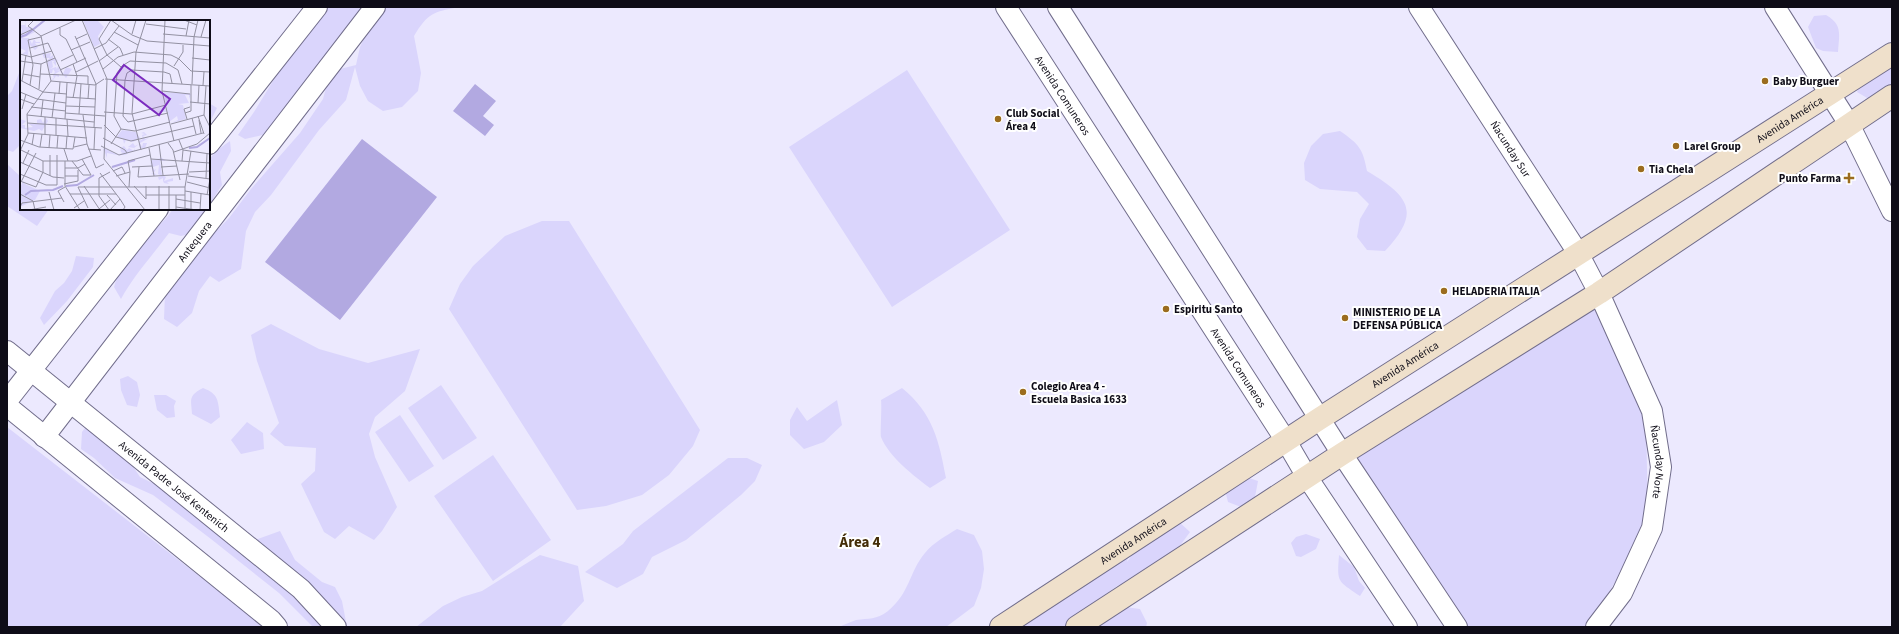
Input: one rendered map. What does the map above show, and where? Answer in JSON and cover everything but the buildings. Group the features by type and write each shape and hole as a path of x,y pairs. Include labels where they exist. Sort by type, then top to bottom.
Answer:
{"main road":[{"name":"Avenida América","path":"1001,627 1319,419 1892,54"},
{"path":"1077,627 1342,454 1598,293 1892,96"}],"street":[{"path":"210,143 317,7"},
{"name":"Antequera","path":"44,437 376,7"},
{"name":"Avenida Comuneros","path":"1006,7 1286,441 1307,477 1407,627"},
{"path":"1058,7 1319,419 1457,627"},
{"name":"Ńacunday Sur","path":"1419,7 1578,253 1598,293"},
{"path":"1775,7 1849,124 1892,211"},
{"path":"7,401 157,210"},
{"name":"Ñacunday Norte","path":"1596,627 1622,593 1652,528 1661,467 1652,411 1598,293"},
{"name":"Avenida Padre José Kentenich","path":"7,351 301,589 336,627"},
{"path":"7,406 271,620 277,627"}],"shaded area":[{"path":"321,7 459,7 443,10 432,15 423,22 414,36 421,73 418,91 402,107 383,111 368,101 360,86 355,67 346,100 319,130 271,195 255,212 246,231 241,269 219,282 210,276 199,291 192,313 177,327 164,319 165,293 191,257 229,218 251,189 300,133 323,99 327,84 340,69 356,65 360,47 366,34 267,134 245,139 238,135 284,63 301,43 301,36"},
{"path":"1826,15 1838,26 1838,52 1823,51 1816,48 1808,27 1814,16"},
{"path":"1892,61 1892,101 1879,105 1857,92 1862,76"},
{"path":"907,70 1010,230 892,307 789,147"},
{"path":"20,71 20,145 13,152 7,150 7,96 12,91"},
{"path":"475,84 496,101 483,116 494,125 485,136 453,111"},
{"path":"210,104 217,108 210,122"},
{"path":"1340,131 1352,140 1362,152 1367,171 1393,189 1401,197 1406,206 1407,215 1404,226 1385,251 1367,250 1357,237 1360,219 1369,204 1357,192 1320,189 1305,180 1304,163 1311,146 1323,134"},
{"path":"362,139 437,197 340,320 265,262"},
{"path":"230,141 231,151 220,172 222,185 210,203 210,159 216,151"},
{"path":"7,164 20,176 20,210 48,210 37,226 7,206"},
{"path":"172,210 206,210 194,233 181,236 169,233 138,273 121,299 114,287 123,265 131,253"},
{"path":"542,221 569,221 700,430 693,446 669,475 642,495 606,506 577,510 449,309 460,284 473,266 505,236"},
{"path":"76,256 94,258 93,267 67,301 44,325 40,318 55,291 64,283 72,271"},
{"path":"1598,302 1646,413 1648,527 1588,627 1464,627 1352,457"},
{"path":"271,324 319,349 368,363 420,349 405,391 375,417 369,434 375,457 397,507 382,531 374,540 349,526 335,539 324,532 301,484 315,471 316,448 285,446 270,434 279,423 257,361 251,335"},
{"path":"128,376 137,382 140,395 137,407 127,405 121,390 120,379"},
{"path":"441,385 477,438 443,460 408,408"},
{"path":"203,388 212,393 218,402 220,417 211,424 192,414 192,398 195,393"},
{"path":"902,388 921,407 928,418 941,452 946,478 930,488 896,459 881,437 881,400"},
{"path":"154,395 166,395 176,401 174,406 175,417 167,418 157,410"},
{"path":"837,400 842,425 824,442 804,449 790,435 790,420 797,407 807,421"},
{"path":"97,412 140,477 169,491 255,540 280,531 295,560 322,582 335,587 342,601 347,627 313,627 279,593 211,539 153,495 115,478 94,458 81,449 82,432"},
{"path":"400,415 434,466 409,482 375,432"},
{"path":"247,422 263,433 264,449 241,454 231,440"},
{"path":"7,427 265,627 7,627"},
{"path":"493,455 551,540 493,581 434,496"},
{"path":"728,458 747,458 762,465 755,481 741,495 686,540 652,557 643,574 617,588 585,572 623,544 633,531"},
{"path":"1243,476 1258,481 1255,497 1241,507 1228,502 1225,490"},
{"path":"1177,520 1190,532 1174,554 1149,573 1117,586 1092,604 1072,627 1003,627 1128,557 1127,562 1139,545"},
{"path":"957,529 974,535 982,551 984,569 981,588 974,606 946,627 839,627 856,620 876,617 888,611 901,597 925,553 936,542"},
{"path":"1306,534 1320,539 1316,549 1301,557 1296,556 1291,543 1296,537"},
{"path":"540,555 578,566 584,601 560,627 416,627 443,606 462,597 482,591"},
{"path":"1339,555 1354,567 1359,581 1365,588 1360,596 1340,580 1338,571"},
{"path":"1125,607 1140,609 1147,623 1146,627 1094,627"}],"place":[{"name":"Baby Burguer","path":"1765,81"},
{"name":"Club Social Área 4","path":"998,119"},
{"name":"Larel Group","path":"1676,146"},
{"name":"Tia Chela","path":"1641,169"},
{"name":"Punto Farma","path":"1849,178"},
{"name":"HELADERIA ITALIA","path":"1444,291"},
{"name":"Espiritu Santo","path":"1166,309"},
{"name":"MINISTERIO DE LA DEFENSA PÚBLICA","path":"1345,318"},
{"name":"Colegio Area 4 - Escuela Basica 1633","path":"1023,392"}],"district":[{"name":"Área 4","path":"860,542"}]}
